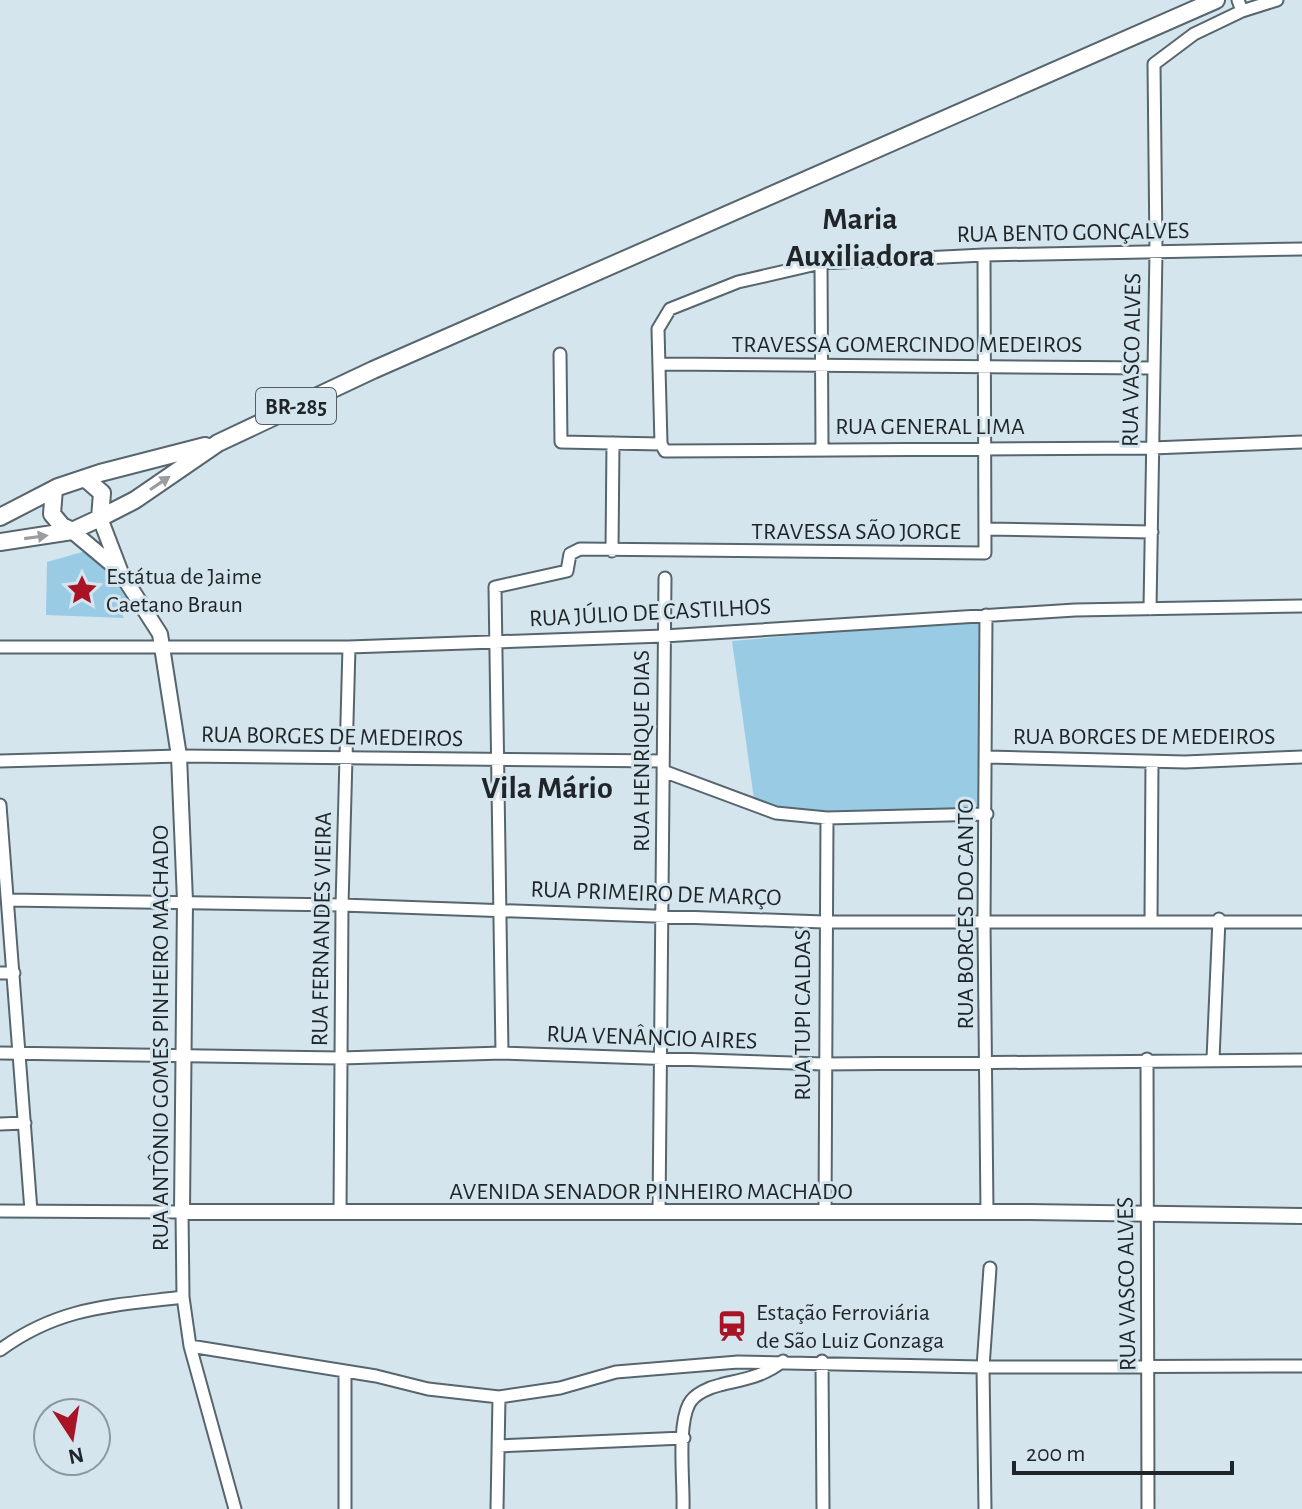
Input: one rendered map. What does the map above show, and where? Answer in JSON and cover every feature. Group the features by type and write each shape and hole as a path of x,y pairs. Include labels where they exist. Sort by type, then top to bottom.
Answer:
{"highway":[{"name":"BR-285","path":"0,542 72,531 135,500 218,443 403,356 1216,0"},
{"name":"BR-285","path":"0,517 54,489 218,443"},
{"path":"86,479 102,493 100,518"},
{"path":"54,489 52,514 62,526 72,531"}],"main road":[{"name":"RUA ANTÔNIO GOMES PINHEIRO MACHADO","path":"100,518 121,573 160,634 179,756 185,901 182,1212"},
{"name":"RUA ANTÔNIO GOMES PINHEIRO MACHADO","path":"72,531 121,573"},
{"name":"AVENIDA SENADOR PINHEIRO MACHADO","path":"182,1212 987,1212 1302,1216"}],"street":[{"path":"1240,5 1277,0"},
{"name":"RUA VASCO ALVES","path":"1150,609 1156,251 1154,64 1240,5"},
{"name":"RUA BENTO GONÇALVES","path":"660,364 658,329 663,315 670,309 738,282 821,263 984,255 1302,249"},
{"path":"984,255 985,529 1152,532"},
{"path":"821,263 822,448"},
{"name":"RUA GENERAL LIMA","path":"560,354 561,442 661,444 665,451 1152,448 1302,442"},
{"path":"660,364 661,444"},
{"name":"TRAVESSA GOMERCINDO MEDEIROS","path":"660,364 820,368 985,365 1153,368"},
{"path":"612,551 613,443"},
{"name":"TRAVESSA SÃO JORGE","path":"498,641 495,587 567,571 570,554 580,549 727,553 985,553 985,529"},
{"name":"RUA HENRIQUE DIAS","path":"659,1212 665,578"},
{"name":"RUA JÚLIO DE CASTILHOS","path":"0,647 349,647 664,636 986,615 1302,606"},
{"name":"RUA BORGES DO CANTO","path":"986,615 984,923 987,1212"},
{"path":"498,641 502,1053"},
{"name":"RUA FERNANDES VIEIRA","path":"340,1213 342,905 349,647"},
{"name":"RUA BORGES DE MEDEIROS","path":"0,761 179,756 346,757 663,766 776,813 827,818 987,814"},
{"name":"RUA BORGES DE MEDEIROS","path":"987,757 1152,762 1302,757"},
{"path":"1151,920 1152,762"},
{"path":"0,805 31,1211"},
{"name":"RUA TUPI CALDAS","path":"825,1213 823,1064 827,818"},
{"name":"RUA PRIMEIRO DE MARÇO","path":"8,900 500,909 824,922 1219,919 1302,922"},
{"path":"1213,1059 1219,919"},
{"path":"0,973 14,973"},
{"name":"RUA VENÂNCIO AIRES","path":"0,1053 183,1053 341,1058 502,1053 823,1064 1302,1060"},
{"name":"RUA VASCO ALVES","path":"1147,1059 1148,1509"},
{"path":"0,1124 25,1123"},
{"name":"AVENIDA SENADOR PINHEIRO MACHADO","path":"0,1211 182,1212"},
{"name":"RUA ANTÔNIO GOMES PINHEIRO MACHADO","path":"182,1212 183,1297 190,1346 235,1509"},
{"path":"985,1509 983,1367 990,1268"},
{"path":"0,1350 30,1328 62,1314 183,1297"},
{"path":"190,1346 428,1389 499,1397 560,1388 616,1372 784,1360 983,1367 1302,1366"},
{"path":"683,1509 684,1438 686,1414 692,1399 720,1385 768,1373 784,1360"},
{"path":"822,1361 823,1509"},
{"path":"701,1364 720,1385"},
{"path":"345,1372 345,1509"},
{"path":"497,1509 499,1397"},
{"path":"498,1446 684,1438"}],"shaded area":[{"path":"86,551 100,559 131,604 120,609 124,618 46,615 47,562"},
{"path":"982,619 985,813 826,817 776,812 754,799 732,641"}],"place":[{"name":"Estátua de Jaime Caetano Braun","path":"82,590"},
{"name":"Estação Ferroviária de São Luiz Gonzaga","path":"732,1326"}],"district":[{"name":"Maria Auxiliadora","path":"860,236"},
{"name":"Vila Mário","path":"547,787"}]}
